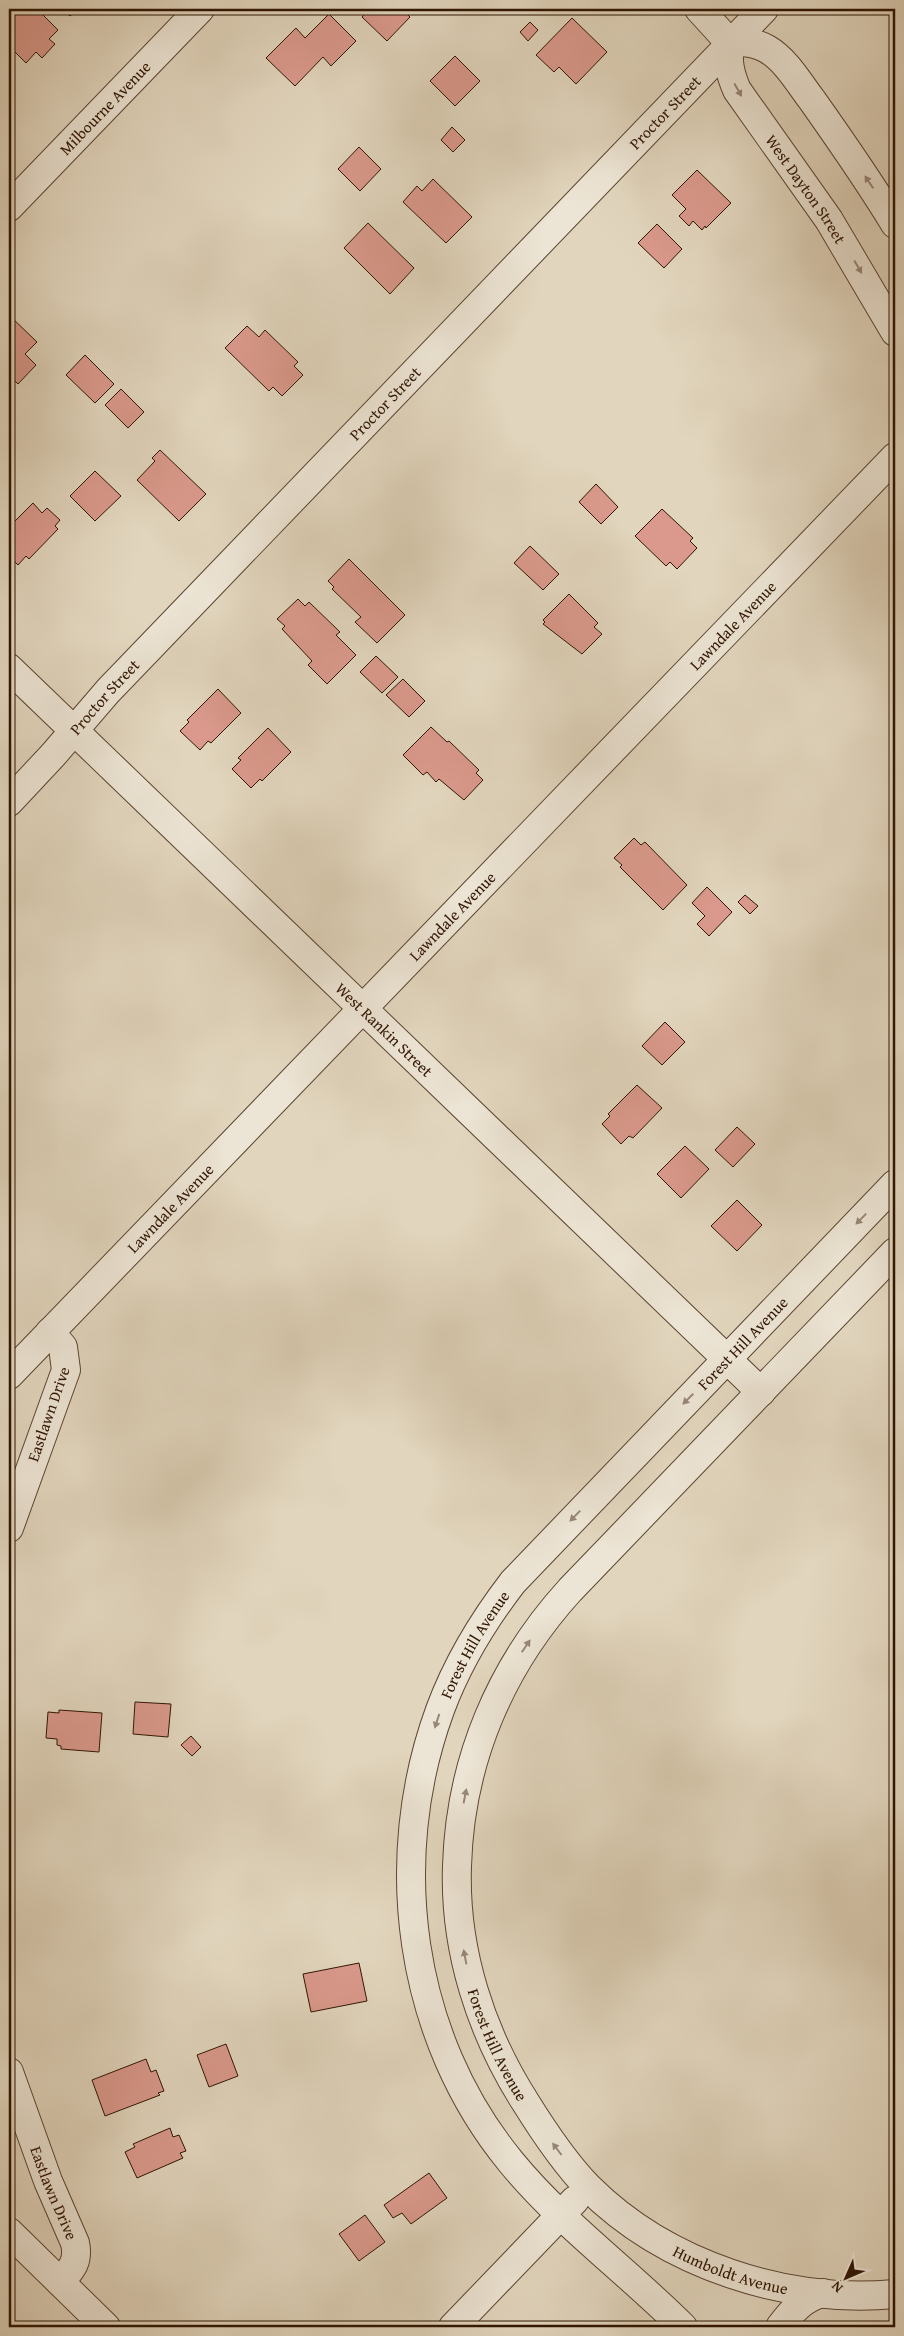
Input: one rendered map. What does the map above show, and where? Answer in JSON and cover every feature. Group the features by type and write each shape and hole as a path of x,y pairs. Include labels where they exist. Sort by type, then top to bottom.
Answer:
{"street":[{"name":"Milbourne Avenue","path":"9,207 200,9"},
{"path":"699,9 730,43 748,42 758,44 777,56 795,77 850,154 895,224"},
{"name":"Proctor Street","path":"9,802 108,691 764,9"},
{"name":"West Dayton Street","path":"730,43 729,68 737,90 829,220 895,332"},
{"name":"Lawndale Avenue","path":"9,1375 895,457"},
{"name":"West Rankin Street","path":"9,668 761,1392"},
{"name":"Forest Hill Avenue","path":"683,2327 562,2214 510,2161 482,2122 456,2077 433,2020 418,1964 412,1912 410,1870 417,1802 426,1755 445,1698 469,1648 499,1600 530,1562 726,1359 891,1196"},
{"name":"Forest Hill Avenue","path":"588,2187 545,2132 515,2087 485,2024 473,1990 460,1929 456,1868 459,1829 471,1766 479,1739 504,1683 518,1658 552,1610 895,1252"},
{"name":"Eastlawn Drive","path":"9,1528 66,1370 63,1347 50,1332"},
{"name":"Eastlawn Drive","path":"9,2072 48,2181 77,2251 74,2266 60,2282"},
{"path":"453,2327 588,2187"},
{"name":"Humboldt Avenue","path":"588,2187 643,2231 696,2260 767,2283 822,2292 863,2296 895,2294"},
{"path":"9,2232 106,2327"},
{"path":"780,2327 806,2298 822,2292"}],"building":[{"path":"21,9 37,9 58,30 49,39 55,44 42,58 36,52 26,63 9,46 9,21"},
{"path":"62,9 78,9 70,16"},
{"path":"369,9 402,9 410,17 387,41 362,17"},
{"path":"499,9 507,9 503,13"},
{"path":"507,9 517,9 512,14"},
{"path":"329,14 356,41 331,66 323,57 295,86 266,58 296,28 305,38"},
{"path":"572,18 607,52 576,84 559,67 554,72 536,55"},
{"path":"530,22 538,30 528,41 520,32"},
{"path":"455,56 480,81 455,106 430,81"},
{"path":"452,127 465,140 453,152 441,140"},
{"path":"359,147 381,169 360,191 338,169"},
{"path":"697,170 731,203 702,230 693,221 689,226 679,216 686,209 672,195"},
{"path":"433,179 472,217 446,243 403,202 417,186 422,191"},
{"path":"368,223 414,268 390,294 344,248"},
{"path":"657,224 682,249 664,268 638,243"},
{"path":"9,315 37,342 25,354 36,365 18,384 9,375"},
{"path":"247,326 259,337 265,330 298,362 294,366 303,375 282,396 273,387 269,391 225,348"},
{"path":"85,355 114,384 95,403 66,375"},
{"path":"121,389 144,412 128,428 105,405"},
{"path":"160,450 206,494 179,521 137,480 155,461 152,458"},
{"path":"95,471 121,496 95,521 70,496"},
{"path":"596,484 618,507 601,524 579,502"},
{"path":"33,503 42,513 47,508 60,520 55,526 58,529 29,559 26,556 18,565 9,556 9,527"},
{"path":"662,509 693,538 690,541 697,548 677,569 670,562 666,566 635,536"},
{"path":"530,546 559,574 543,590 514,563"},
{"path":"349,559 405,615 377,643 355,622 361,617 332,589 334,587 328,581"},
{"path":"569,594 598,623 594,627 602,634 582,654 543,624 545,622 543,620"},
{"path":"298,599 305,606 309,602 340,632 336,635 356,655 327,684 308,665 312,661 282,629 285,626 277,619"},
{"path":"376,656 398,677 382,693 360,672"},
{"path":"403,679 425,701 409,717 386,695"},
{"path":"218,689 241,713 211,743 208,741 200,750 180,731 189,722 187,720"},
{"path":"431,727 447,742 449,741 479,770 476,773 483,780 464,800 439,779 436,782 427,772 423,775 403,755"},
{"path":"268,728 291,752 262,781 260,779 251,788 232,769 241,760 238,758"},
{"path":"634,838 641,845 645,842 687,885 663,910 620,867 622,865 614,858"},
{"path":"707,887 732,912 709,936 697,924 705,916 692,903"},
{"path":"745,895 758,906 750,914 738,902"},
{"path":"9,987 15,993 9,999"},
{"path":"665,1022 685,1042 662,1065 642,1046"},
{"path":"637,1085 662,1108 633,1138 629,1136 621,1144 602,1124 610,1116 608,1114"},
{"path":"737,1127 755,1144 733,1167 715,1150"},
{"path":"685,1146 709,1169 681,1198 657,1174"},
{"path":"737,1200 762,1225 737,1251 711,1226"},
{"path":"135,1702 171,1704 168,1737 133,1734"},
{"path":"59,1710 102,1713 99,1752 61,1749 61,1746 57,1745 57,1739 46,1738 48,1712 59,1713"},
{"path":"191,1736 201,1747 192,1756 181,1745"},
{"path":"359,1963 367,2001 311,2012 303,1974"},
{"path":"226,2044 238,2076 209,2087 197,2055"},
{"path":"146,2059 151,2072 156,2070 164,2091 158,2093 160,2095 105,2116 92,2080"},
{"path":"170,2128 173,2137 179,2135 186,2151 180,2153 183,2158 137,2178 125,2152 135,2147 133,2144"},
{"path":"429,2173 447,2198 411,2224 402,2213 393,2218 384,2205"},
{"path":"365,2215 385,2242 359,2261 339,2234"}]}
